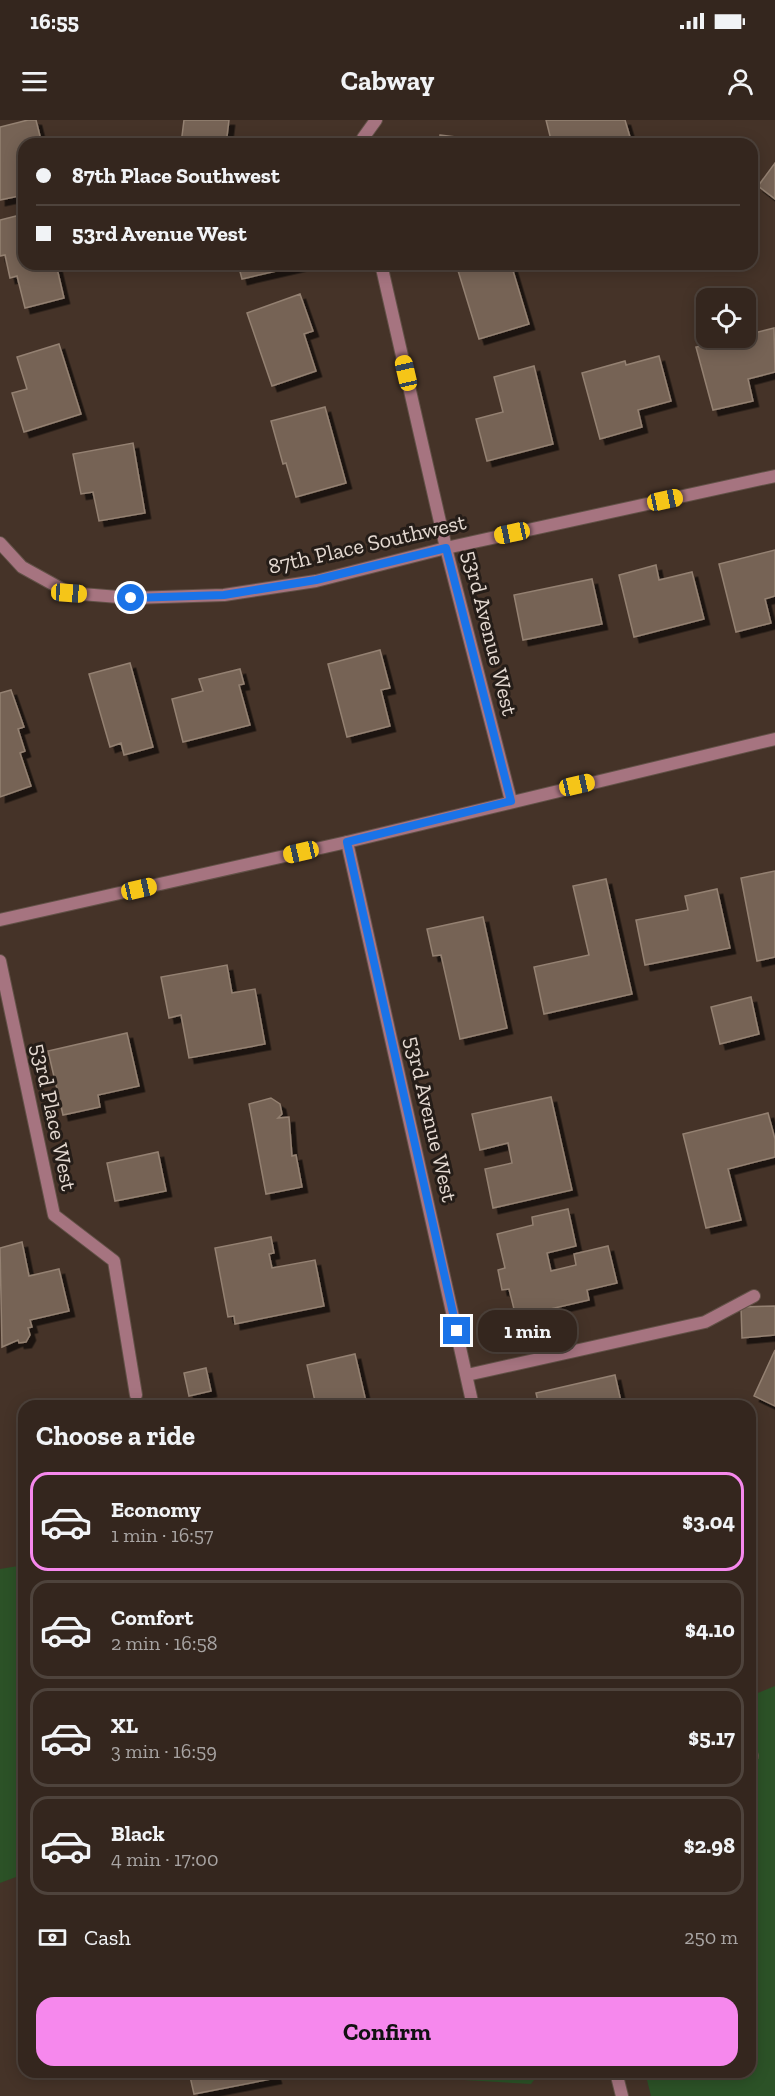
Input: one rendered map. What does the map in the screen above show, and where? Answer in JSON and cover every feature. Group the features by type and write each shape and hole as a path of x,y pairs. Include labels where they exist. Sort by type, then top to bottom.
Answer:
{"street":[{"path":"363,138 376,120"},
{"name":"53rd Avenue West","path":"382,270 446,548 511,801"},
{"name":"87th Place Southwest","path":"0,543 22,567 69,593 131,598 224,595 316,580 446,548 775,476"},
{"path":"0,920 347,842 511,801 775,740"},
{"name":"53rd Avenue West","path":"347,842 472,1400"},
{"name":"53rd Place West","path":"0,961 54,1215 114,1262 136,1395"},
{"path":"467,1375 705,1322 754,1296"},
{"path":"618,2078 622,2096"}],"green space":[{"path":"18,1566 18,1876 0,1883 0,1569"},
{"path":"775,1686 775,2096 651,2096 646,2078 756,2078 756,1694"},
{"path":"450,2078 536,2078 531,2084"}],"building":[{"path":"36,120 40,138 18,138 18,196 0,200 0,127"},
{"path":"184,120 229,120 227,138 182,138"},
{"path":"546,120 625,120 630,137 626,138 550,138"},
{"path":"440,135 464,138 440,138"},
{"path":"775,163 775,199 758,186"},
{"path":"18,216 18,270 57,270 64,298 25,308 17,276 10,278 5,255 0,256 0,220"},
{"path":"240,270 281,270 242,279"},
{"path":"458,270 513,270 529,324 479,339"},
{"path":"300,294 313,331 304,334 316,371 272,386 247,313"},
{"path":"774,328 775,372 748,379 753,401 713,410 696,348 756,348 756,332"},
{"path":"59,344 81,414 24,432 12,393 27,389 17,357"},
{"path":"659,356 671,401 638,410 642,427 600,439 582,373 625,361 626,365"},
{"path":"534,366 553,444 487,461 476,419 503,412 494,377"},
{"path":"325,407 346,483 296,497 286,463 283,464 271,421"},
{"path":"133,443 145,513 99,521 93,492 81,494 73,454"},
{"path":"775,550 775,596 765,599 771,623 736,632 719,564"},
{"path":"656,565 659,580 692,572 704,619 634,637 619,575"},
{"path":"592,579 602,624 523,640 514,595"},
{"path":"380,650 390,688 381,690 390,726 347,737 328,664"},
{"path":"130,663 153,747 124,755 121,743 110,747 89,674"},
{"path":"240,669 244,684 239,685 250,725 183,742 172,699 203,691 199,679"},
{"path":"11,690 24,727 18,729 25,751 20,753 31,786 0,797 0,693"},
{"path":"775,871 775,957 757,961 741,878"},
{"path":"606,879 632,994 544,1014 534,967 589,955 573,886"},
{"path":"717,889 730,948 645,965 636,920 688,910 685,896"},
{"path":"483,917 507,1028 460,1039 441,955 433,956 427,929"},
{"path":"227,965 232,993 255,989 265,1044 189,1058 181,1015 169,1018 161,977"},
{"path":"751,997 759,1034 720,1044 711,1007"},
{"path":"127,1033 139,1086 98,1095 100,1107 63,1115 48,1051"},
{"path":"551,1097 572,1190 493,1208 485,1169 512,1163 508,1143 480,1150 472,1114"},
{"path":"271,1098 280,1104 282,1114 278,1118 289,1117 292,1156 296,1155 302,1187 266,1194 249,1104"},
{"path":"768,1113 775,1139 775,1157 728,1169 741,1220 706,1228 683,1134"},
{"path":"158,1152 166,1191 115,1201 107,1163"},
{"path":"568,1209 576,1246 547,1253 551,1271 576,1265 574,1254 608,1246 617,1283 587,1290 589,1300 516,1317 509,1289 502,1290 498,1270 505,1268 497,1234 533,1225 532,1217"},
{"path":"271,1237 274,1253 269,1254 272,1268 315,1260 324,1306 235,1324 234,1316 228,1317 215,1248"},
{"path":"22,1242 29,1276 59,1269 69,1311 30,1320 32,1327 28,1328 30,1335 26,1342 19,1343 18,1340 2,1347 0,1248"},
{"path":"775,1306 775,1335 742,1338 741,1307"},
{"path":"775,1350 775,1406 754,1396"},
{"path":"355,1354 366,1400 315,1400 307,1365"},
{"path":"206,1368 211,1391 189,1396 184,1373"},
{"path":"615,1375 621,1400 538,1400 536,1393"},
{"path":"190,2078 276,2078 194,2094"}],"route":[{"path":"131,598 224,595 316,580 446,548 511,801 347,842 457,1331"}]}
